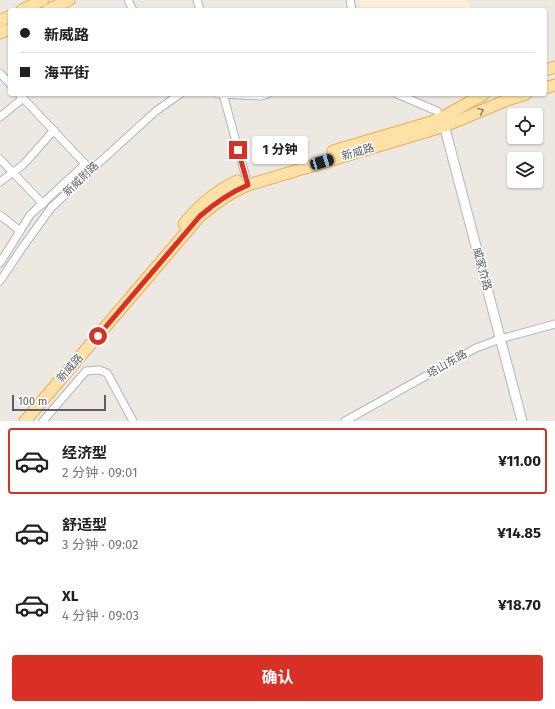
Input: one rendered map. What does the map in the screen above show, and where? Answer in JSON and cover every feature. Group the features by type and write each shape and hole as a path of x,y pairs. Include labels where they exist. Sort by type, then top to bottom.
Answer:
{"main road":[{"path":"26,8 43,0"},
{"path":"52,8 69,0"},
{"path":"441,118 474,96"},
{"name":"新威路","path":"441,118 480,96"},
{"name":"新威路","path":"17,421 195,210 214,194 246,181 441,118 519,96"},
{"name":"新威路","path":"25,421 200,216 217,201 246,181"}],"street":[{"path":"0,73 8,82"},
{"path":"0,117 21,96 91,170"},
{"name":"新威附路","path":"0,281 51,208 156,111 177,96"},
{"path":"222,96 246,181"},
{"path":"401,96 441,118"},
{"name":"威家夼路","path":"441,118 522,421"},
{"path":"0,182 24,164 54,130"},
{"path":"0,160 43,204"},
{"path":"1,259 30,215 85,164"},
{"path":"0,215 20,231"},
{"name":"塔山东路","path":"345,421 476,348 500,339 555,324"},
{"path":"43,421 86,371 99,370 107,373 133,421"}],"shaded area":[{"path":"359,0 468,0 470,8 361,8"}],"route":[{"path":"98,336 200,216 217,201 235,190 248,185 238,150"}]}
